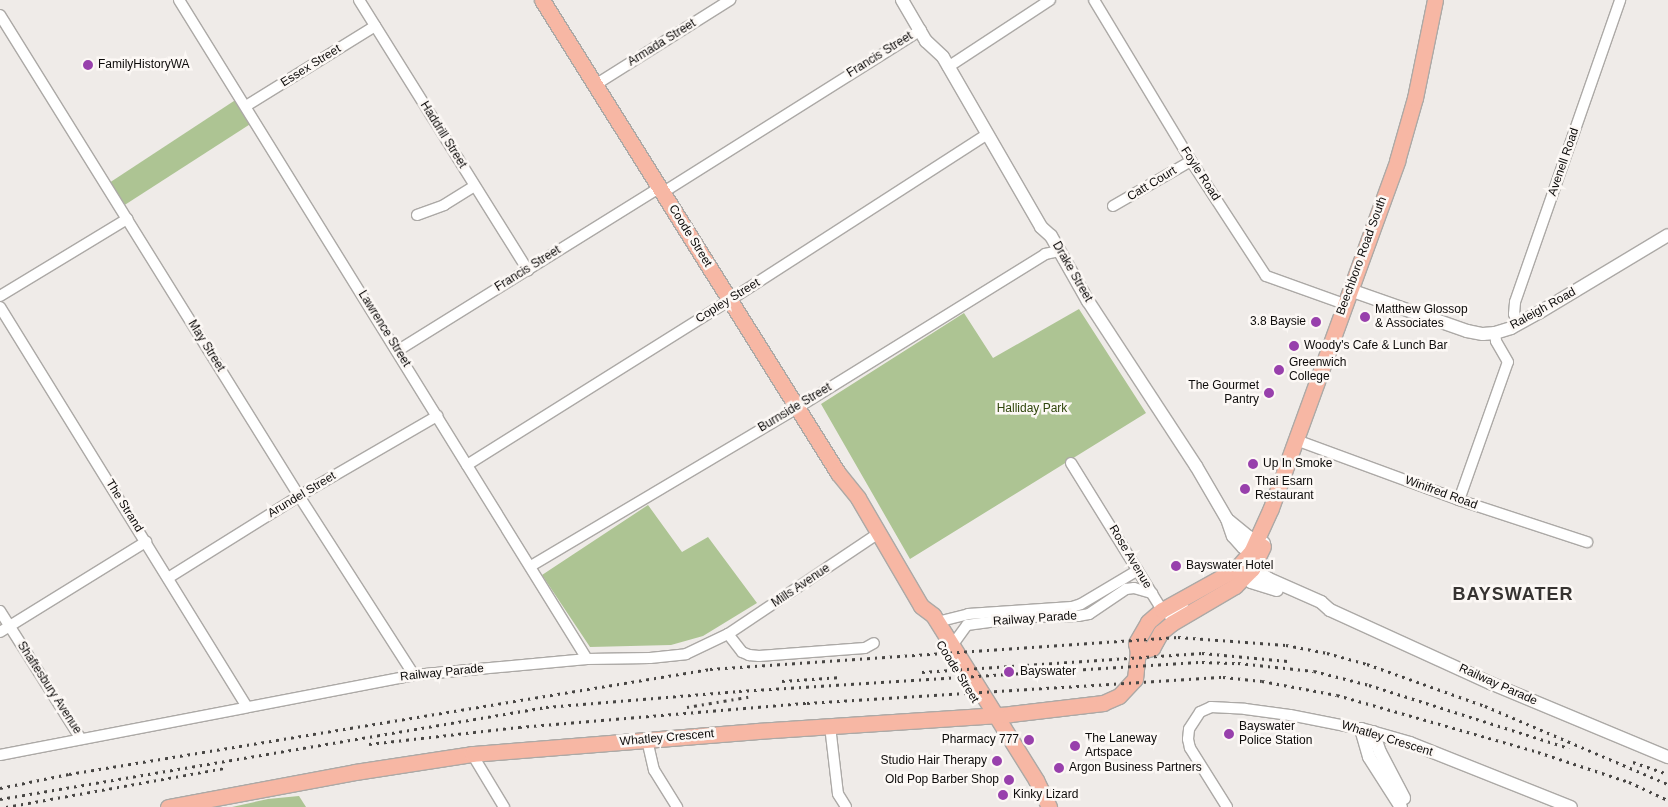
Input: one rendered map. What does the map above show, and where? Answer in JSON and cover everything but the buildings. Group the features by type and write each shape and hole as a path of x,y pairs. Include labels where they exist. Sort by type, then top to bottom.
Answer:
{"main road":[{"name":"Coode Street","path":"542,0 838,473 858,498 890,548 896,565 921,606 933,615 990,716 998,736 1044,807"},
{"name":"Beechboro Road South","path":"1251,559 1296,440 1406,131 1435,0"},
{"name":"Coode Street","path":"838,473 843,489 882,552 896,565"},
{"path":"1138,652 1152,648 1161,632 1172,623 1206,605 1251,559"},
{"path":"1162,610 1251,559"},
{"name":"Coode Street","path":"921,606 922,615 990,716"},
{"name":"Whatley Crescent","path":"168,807 355,772 472,754 830,726 990,716 1102,703 1119,696 1135,679 1138,652 1136,643 1142,630 1162,610"},
{"path":"990,716 1041,789 1049,807"}],"street":[{"name":"Lawrence Street","path":"179,0 587,659"},
{"name":"Haddrill Street","path":"359,0 528,270"},
{"name":"Armada Street","path":"595,85 730,0"},
{"name":"Drake Street","path":"902,0 926,41 943,57 986,135 1042,226 1051,236 1088,301 1178,438 1227,519 1233,536 1251,559"},
{"path":"948,67 1050,0"},
{"name":"Foyle Road","path":"1094,0 1191,160 1266,276 1344,304"},
{"name":"Avenell Road","path":"1519,324 1514,314 1515,302 1620,0"},
{"name":"May Street","path":"0,15 299,496 342,560 414,675"},
{"name":"Essex Street","path":"246,106 375,26"},
{"name":"Francis Street","path":"397,351 921,30"},
{"name":"Copley Street","path":"467,465 730,300 986,135"},
{"name":"Catt Court","path":"1113,206 1191,160"},
{"path":"417,215 444,205 475,186"},
{"path":"0,296 127,219"},
{"name":"Raleigh Road","path":"1350,290 1467,330 1483,334 1494,333 1519,324 1668,235"},
{"name":"Burnside Street","path":"531,566 797,408 1045,254 1059,251"},
{"name":"The Strand","path":"0,307 247,707"},
{"path":"1459,500 1508,362 1496,341 1494,333"},
{"name":"Arundel Street","path":"168,578 299,496 437,416"},
{"name":"Winifred Road","path":"1296,440 1459,500 1587,542"},
{"name":"Rose Avenue","path":"1071,463 1162,610"},
{"name":"Mills Avenue","path":"728,634 873,537"},
{"path":"0,632 146,542"},
{"name":"Railway Parade","path":"1251,559 1281,591 1319,610 1330,610 1490,683 1668,757"},
{"name":"Railway Parade","path":"937,622 968,614 1072,607 1081,604 1138,570"},
{"name":"Railway Parade","path":"952,647 967,625 1026,618 1078,616 1089,614 1126,589 1134,588 1152,593"},
{"path":"1162,610 1168,614 1175,614 1197,602 1206,605"},
{"name":"Shaftesbury Avenue","path":"0,611 82,739"},
{"path":"728,634 742,652 759,656 865,648 874,642"},
{"name":"Railway Parade","path":"0,755 414,675 587,659 650,658 686,654 728,634"},
{"name":"Whatley Crescent","path":"1227,807 1190,748 1189,729 1196,716 1205,709 1219,707 1290,715 1367,730 1410,743 1571,807"},
{"path":"830,726 838,794 846,807"},
{"path":"1367,730 1369,757 1401,807"},
{"path":"1367,730 1409,807"},
{"path":"647,740 654,770 677,807"},
{"path":"472,754 504,807"}],"green space":[{"path":"240,97 255,121 120,208 106,185"},
{"name":"Halliday Park","path":"1079,309 1146,413 910,559 821,404 964,313 993,358"},
{"path":"648,505 682,552 708,537 757,603 703,636 671,645 590,647 542,575"},
{"path":"299,796 306,807 232,807 268,799"}],"railway":[{"path":"0,788 69,774 710,669 1178,637 1286,645 1327,653 1367,664 1485,706 1668,784"},
{"path":"922,672 1202,653 1288,661"},
{"path":"0,799 546,707 739,691 1202,662 1238,663 1314,671 1369,685 1569,748"},
{"path":"782,681 842,677"},
{"path":"369,744 519,727 807,703 1223,677 1262,681 1337,695 1538,752 1629,782 1668,800"},
{"path":"687,707 753,696"},
{"path":"1633,762 1668,774"},
{"path":"6,807 226,768"}],"place":[{"name":"FamilyHistoryWA","path":"88,65"},
{"name":"Matthew Glossop & Associates","path":"1365,317"},
{"name":"3.8 Baysie","path":"1316,322"},
{"name":"Woody's Cafe & Lunch Bar","path":"1294,346"},
{"name":"Greenwich College","path":"1279,370"},
{"name":"The Gourmet Pantry","path":"1269,393"},
{"name":"Up In Smoke","path":"1253,464"},
{"name":"Thai Esarn Restaurant","path":"1245,489"},
{"name":"Bayswater Hotel","path":"1176,566"},
{"name":"Bayswater","path":"1009,672"},
{"name":"Bayswater Police Station","path":"1229,734"},
{"name":"Pharmacy 777","path":"1029,740"},
{"name":"The Laneway Artspace","path":"1075,746"},
{"name":"Studio Hair Therapy","path":"997,761"},
{"name":"Argon Business Partners","path":"1059,768"},
{"name":"Old Pop Barber Shop","path":"1009,780"},
{"name":"Kinky Lizard","path":"1003,795"}],"district":[{"name":"BAYSWATER","path":"1513,594"}]}
